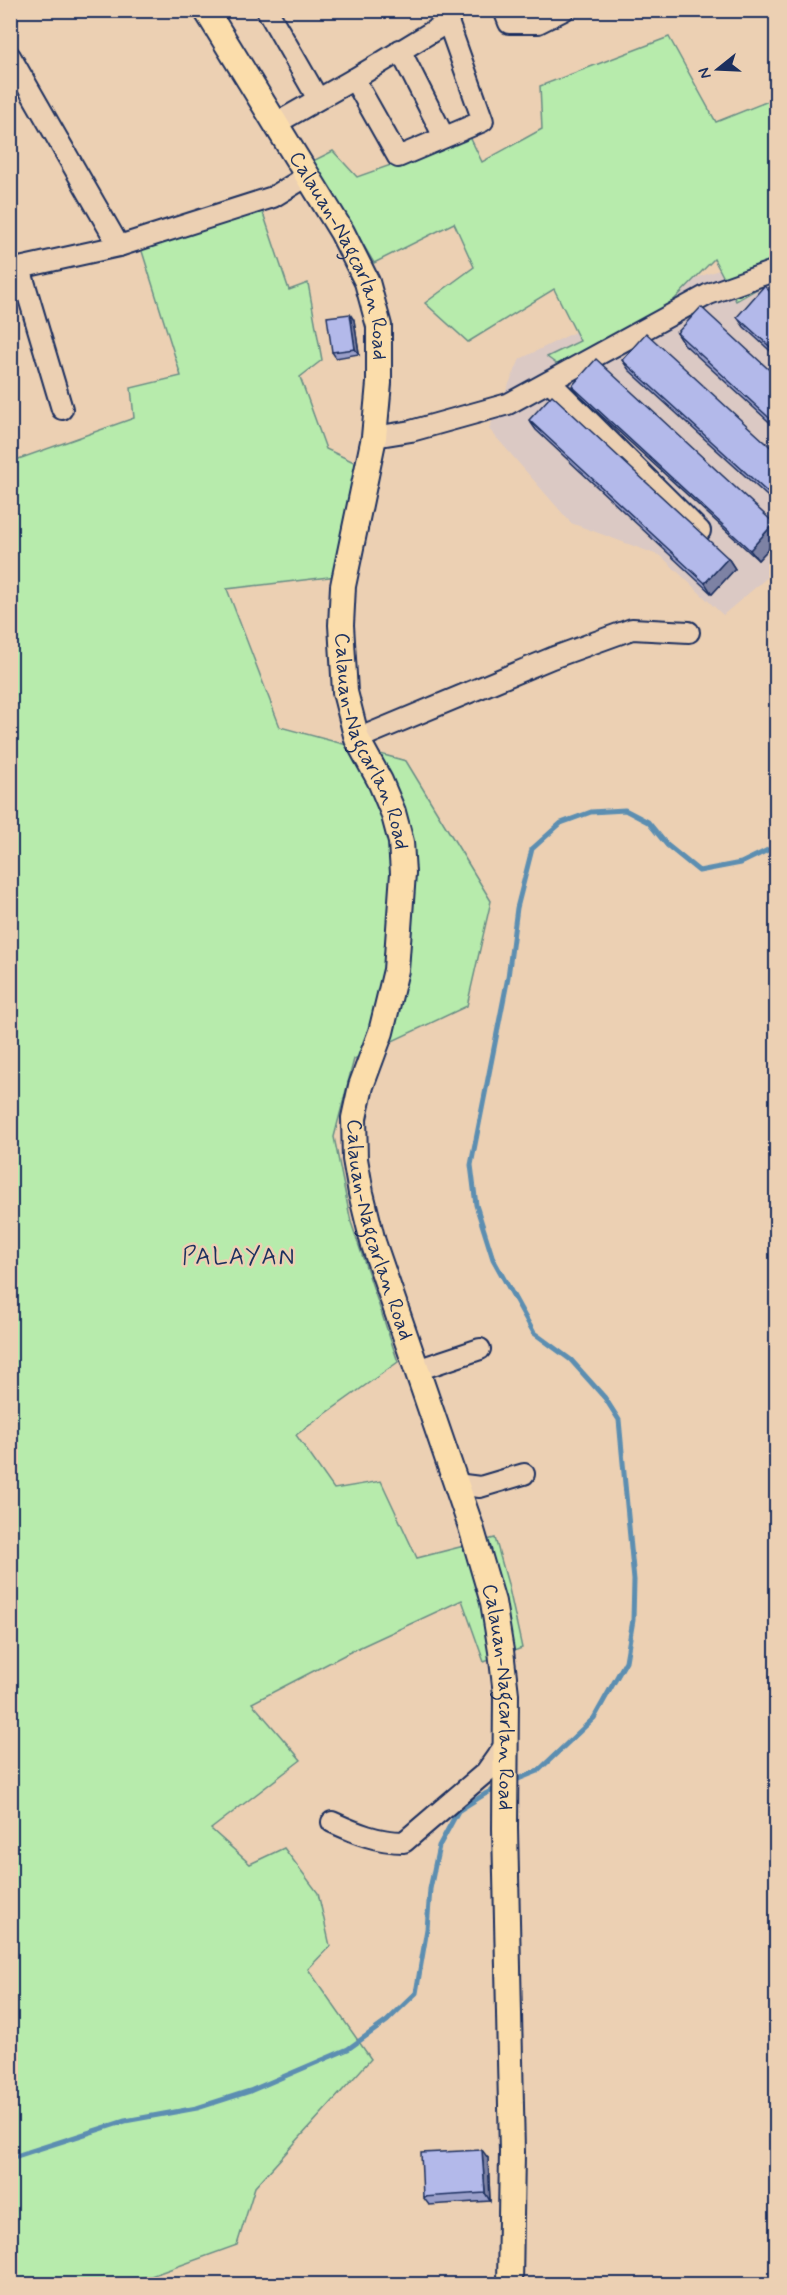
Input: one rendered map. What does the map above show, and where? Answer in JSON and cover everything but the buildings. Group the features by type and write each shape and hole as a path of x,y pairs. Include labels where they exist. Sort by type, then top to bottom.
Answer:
{"main road":[{"name":"Calauan-Nagcarlan Road","path":"206,10 342,232 367,282 379,326 379,383 374,437 344,586 341,625 345,692 357,739 380,781 393,812 401,842 403,873 396,970 381,1032 361,1086 354,1118 355,1159 373,1242 456,1484 493,1602 501,1650 506,1694 505,1828 512,2152 510,2284"}],"street":[{"path":"267,10 318,99"},
{"path":"504,10 509,23 538,23 564,10"},
{"path":"276,124 354,79 450,16 483,121 398,157 354,79"},
{"path":"400,50 444,137"},
{"path":"10,56 119,246"},
{"path":"62,409 15,269 119,246 273,197 309,175"},
{"path":"374,437 411,431 508,404 709,294 777,270"},
{"path":"550,382 700,531"},
{"path":"357,739 552,658 632,629 689,632"},
{"path":"417,1370 480,1349"},
{"path":"456,1484 480,1487 524,1474"},
{"path":"332,1822 359,1835 389,1842 404,1842 505,1755"}],"shaded area":[{"path":"776,250 776,570 723,615 661,556 571,523 489,429 520,359 656,292"}],"green space":[{"path":"669,37 716,122 776,98 776,278 736,301 714,259 619,356 576,378 547,357 580,341 554,289 468,342 425,303 474,267 454,223 374,263 313,161 333,151 357,177 470,137 482,162 542,129 540,86"},
{"path":"261,207 289,290 308,283 322,360 300,377 326,449 356,463 337,576 227,589 280,727 406,761 491,901 467,1006 354,1059 334,1137 351,1222 398,1362 296,1435 334,1489 381,1481 417,1558 495,1538 522,1648 484,1662 462,1600 354,1650 252,1703 301,1760 211,1829 250,1864 284,1848 318,1893 330,1946 308,1969 371,2059 255,2187 237,2245 151,2276 84,2284 10,2284 10,462 134,418 131,388 181,376 141,248"}],"waterway":[{"path":"776,646 774,666 776,669"},
{"path":"511,1782 538,1771 594,1718 626,1661 633,1620 634,1580 619,1420 605,1398 571,1360 534,1333 493,1259 476,1205 471,1165 508,977 517,908 532,849 561,823 591,812 625,810 648,822 667,845 699,871 741,863 776,846"},
{"path":"10,2158 125,2121 197,2108 250,2091 348,2049 387,2021 416,1993 427,1929 430,1889 439,1846 458,1811 497,1788"}],"district":[{"name":"PALAYAN","path":"239,1257"}]}
